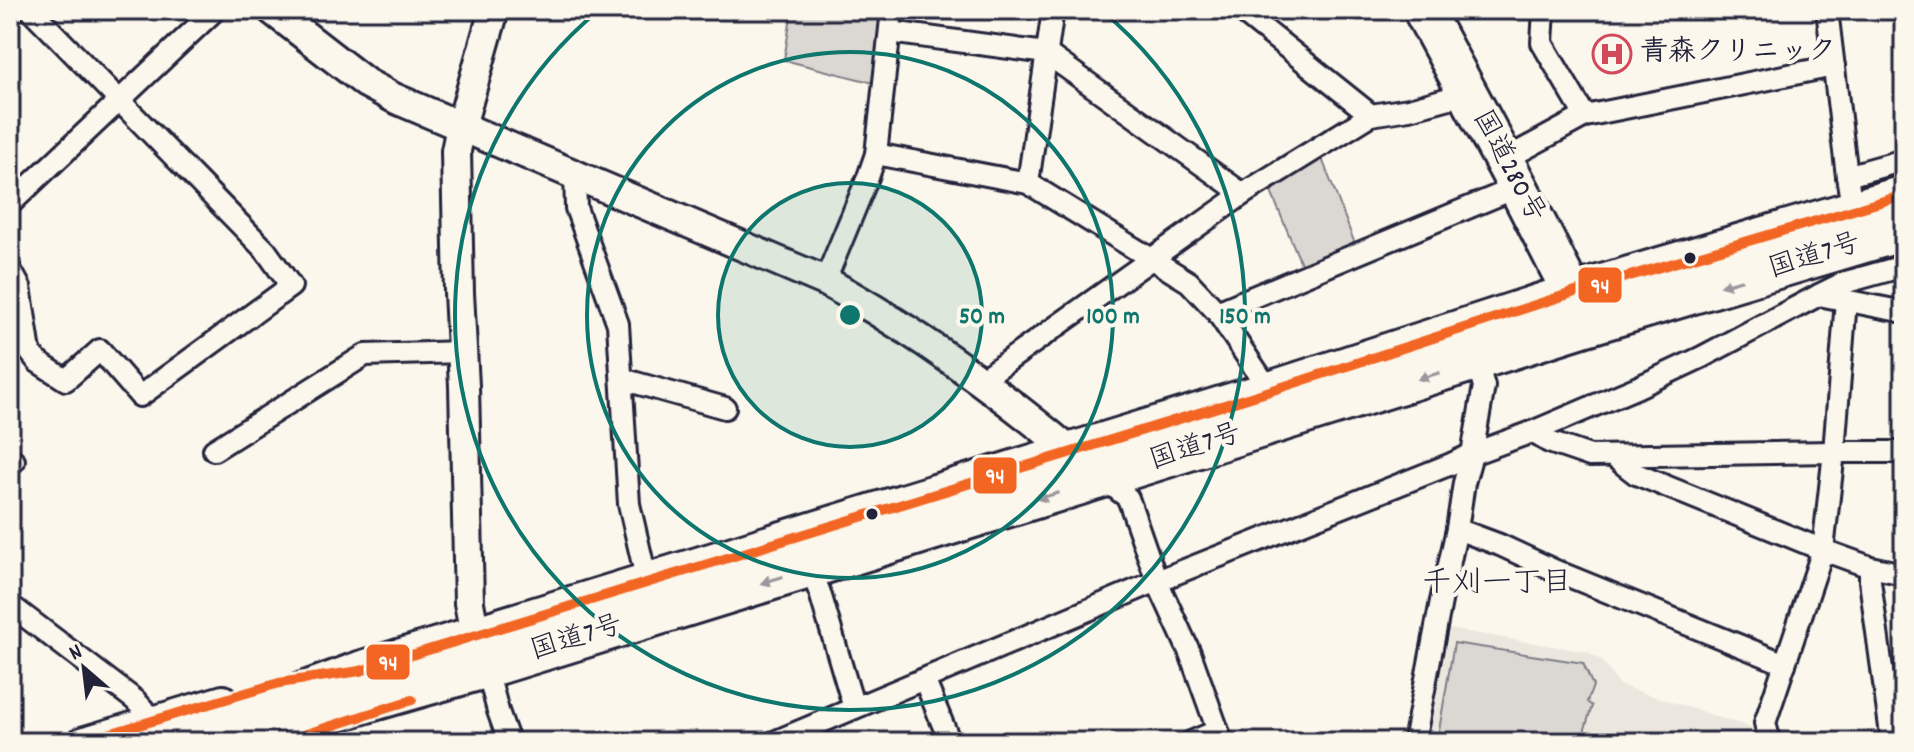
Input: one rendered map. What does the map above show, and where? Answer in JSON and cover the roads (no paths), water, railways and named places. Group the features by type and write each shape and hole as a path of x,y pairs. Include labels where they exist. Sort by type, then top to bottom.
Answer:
{"highway":[{"name":"国道280号","path":"1423,10 1511,174 1577,310"},
{"name":"国道7号","path":"1577,310 1800,286 1882,218"},
{"name":"国道7号","path":"482,652 810,568 1103,478 1471,344 1882,218"},
{"name":"国道7号","path":"482,652 647,582 1270,391 1471,344"},
{"path":"151,731 263,707 360,671 482,652"},
{"path":"234,742 482,652"}],"street":[{"path":"10,269 20,287 30,352 38,362 66,380 100,350 140,396 291,286 266,251 31,10"},
{"path":"10,204 215,10"},
{"path":"272,10 366,83 394,98 825,281 911,332 981,380 1128,498 1157,581 1190,653 1219,736 1191,742"},
{"path":"494,10 456,151 469,603 509,742"},
{"path":"825,281 876,154 892,10"},
{"path":"1028,183 1053,10"},
{"path":"1240,10 1371,115"},
{"path":"1544,10 1542,43 1585,116"},
{"path":"1827,10 1834,66 1882,218"},
{"path":"890,32 1046,53 1243,194"},
{"path":"1217,312 1511,174 1585,116 1834,66"},
{"path":"981,380 1243,194 1371,115 1409,109 1468,93"},
{"path":"876,154 1028,183 1189,282 1217,312 1270,391"},
{"path":"1882,218 1904,160"},
{"path":"575,176 576,208 618,324 629,504 647,582"},
{"path":"774,742 1157,581 1638,387 1690,363 1800,286 1846,300 1904,312"},
{"path":"1770,742 1765,723 1823,550 1846,300"},
{"path":"1414,742 1484,386 1471,344"},
{"path":"214,450 365,355 462,352"},
{"path":"622,379 725,408"},
{"path":"1532,432 1549,442 1590,456 1904,452"},
{"path":"1614,457 1636,474 1823,550 1870,567 1904,574"},
{"path":"1457,529 1785,664"},
{"path":"1870,567 1892,742"},
{"path":"810,568 854,708"},
{"path":"10,605 135,700 151,731 82,742"},
{"path":"282,742 452,688 482,652"},
{"path":"924,679 950,742"}],"place":[{"name":"青森クリニック","path":"1612,54"}],"district":[{"name":"千刈一丁目","path":"1497,585"}]}
